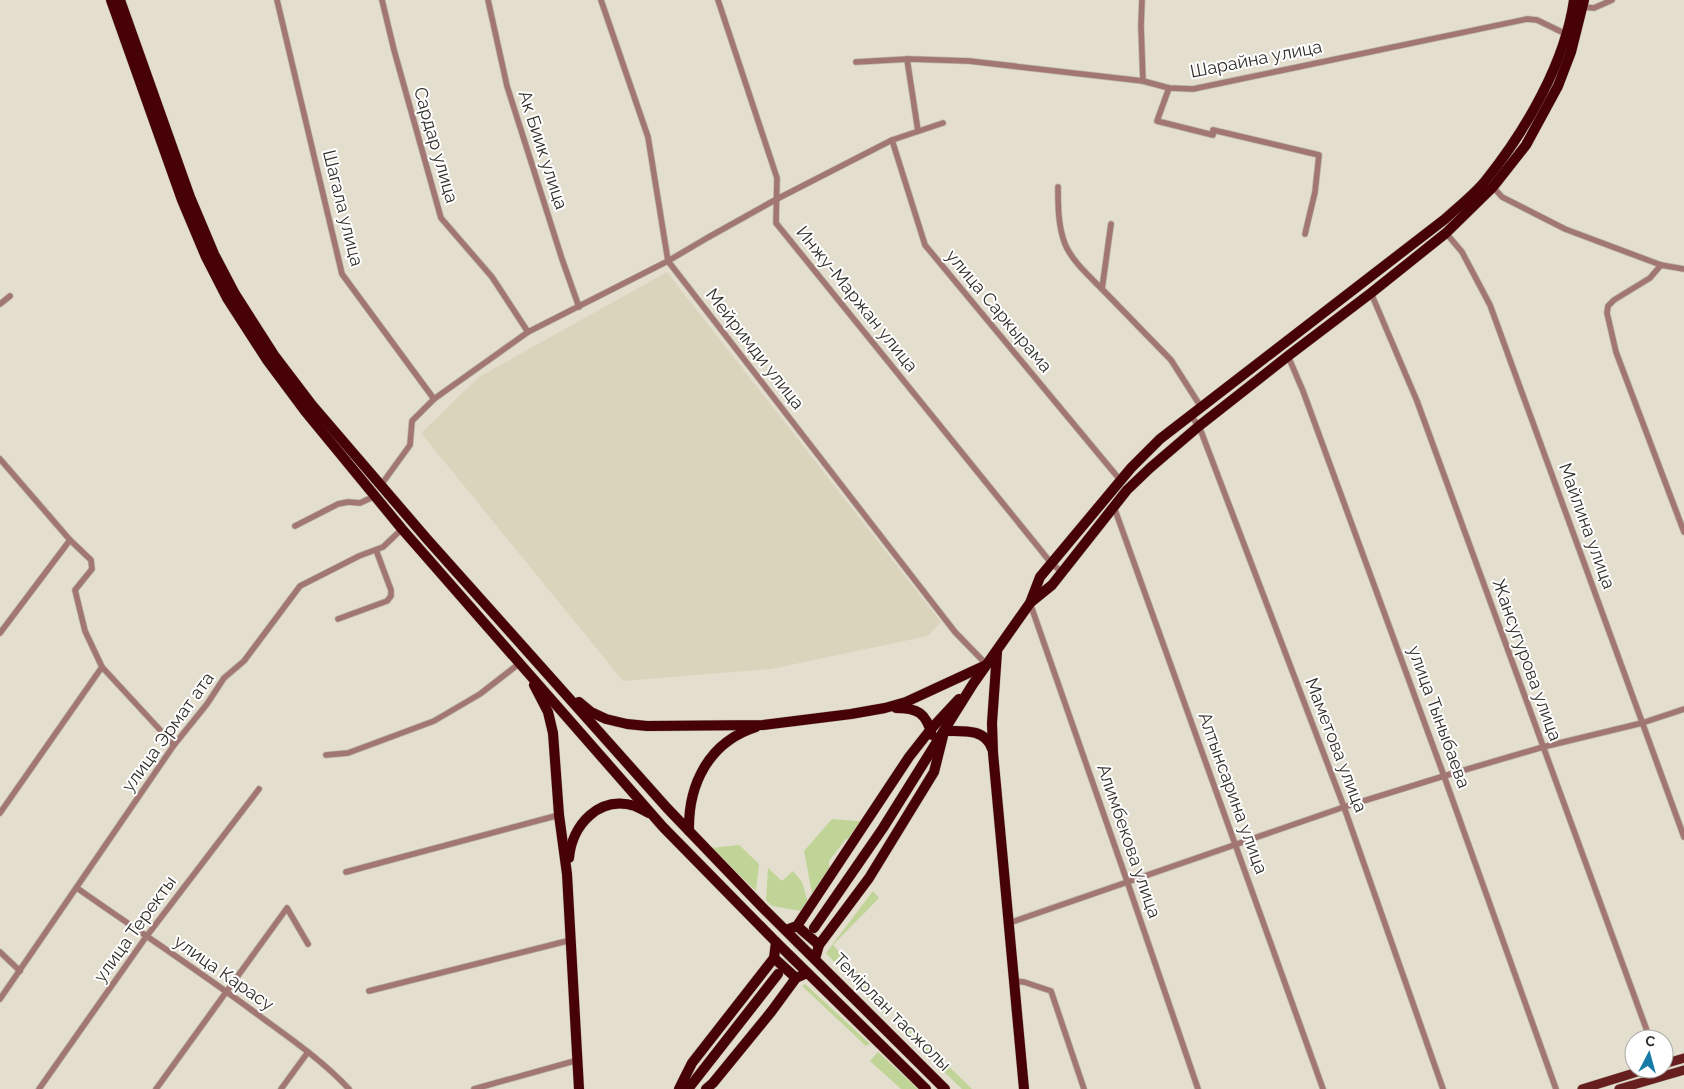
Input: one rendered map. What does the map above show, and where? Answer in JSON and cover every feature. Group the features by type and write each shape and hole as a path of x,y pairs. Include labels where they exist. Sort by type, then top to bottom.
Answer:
{"highway":[{"path":"111,0 182,200 206,257 223,290 267,360 305,411 402,529 520,663 528,673 548,712 553,733 558,815 567,874 580,1089"},
{"path":"120,0 190,197 214,254 235,294 274,355 312,405 546,673 591,712 606,719 646,726 763,725 885,708 906,702 987,665"},
{"path":"814,928 882,828 974,684 1030,603 1040,577 1051,563 1121,481 1160,439 1438,225 1486,181 1526,124 1551,75 1566,34 1574,0"},
{"path":"1030,603 1052,585 1127,490 1150,468 1199,426 1446,233 1493,187 1526,145 1558,86 1571,52 1584,3"},
{"path":"997,651 992,723 993,753 1022,1089"},
{"name":"Темірлан тасжолы","path":"528,673 653,815 776,942 926,1089"},
{"name":"Темірлан тасжолы","path":"546,673 689,831 762,908 945,1089"},
{"path":"786,930 797,926 909,757 930,729 974,684"},
{"path":"885,708 917,710 923,715 935,744"},
{"path":"689,831 690,801 702,771 714,754 729,739 743,731 763,725"},
{"path":"944,731 978,732 986,737 991,744 993,753"},
{"path":"815,959 819,945 869,878 934,772 944,731"},
{"path":"567,874 570,845 578,826 589,815 602,808 617,804 634,806 653,815"},
{"path":"797,926 819,945"},
{"path":"679,1089 692,1063 774,958 776,942"},
{"path":"774,958 796,978"},
{"path":"706,1089 772,1012 796,978 807,973"},
{"path":"688,1089 778,974"}],"main road":[{"path":"1619,1089 1684,1070"},
{"path":"1582,1089 1624,1076"}],"street":[{"name":"Шагала улица","path":"277,0 342,274 434,399"},
{"name":"Сардар улица","path":"382,0 441,218 492,277 528,332"},
{"name":"Ак Биик улица","path":"488,0 507,86 579,307"},
{"name":"Мейримди улица","path":"601,0 648,137 668,261 955,632 987,665"},
{"name":"Инжу-Маржан улица","path":"718,0 777,178 776,223 1051,563 1062,572"},
{"path":"1142,0 1143,81"},
{"path":"1584,3 1594,8 1612,0"},
{"name":"Шарайна улица","path":"856,62 906,59 969,61 1143,81 1169,88 1193,89 1527,19 1537,20 1566,34"},
{"path":"906,59 918,131"},
{"path":"1169,88 1157,121 1213,135 1214,130 1319,155 1315,192 1305,234"},
{"path":"381,485 410,445 412,421 434,399 528,332 668,261 776,200 892,140 943,123"},
{"name":"улица Саркырама","path":"892,140 925,245 1121,481"},
{"path":"1058,187 1061,226 1066,245 1079,266 1171,360 1201,407"},
{"path":"1493,187 1502,197 1565,229 1661,265 1684,270"},
{"path":"1102,289 1111,224"},
{"name":"Майлина улица","path":"1446,233 1462,252 1490,305 1684,837"},
{"path":"1661,265 1650,278 1614,300 1608,306 1607,313 1616,352 1684,532"},
{"name":"Жансугурова улица","path":"1371,293 1417,401 1646,1029"},
{"path":"0,304 10,296"},
{"name":"улица Тыныбаева","path":"1288,356 1307,401 1556,1089"},
{"name":"Маметова улица","path":"1190,415 1199,426 1344,807 1443,1089"},
{"path":"0,460 70,540 91,560 92,569 75,590 85,631 102,667 174,745"},
{"path":"295,526 338,504 360,502 375,496"},
{"name":"Алтынсарина улица","path":"1114,507 1323,1089"},
{"name":"улица Эрмат ата","path":"0,999 174,745 207,704 224,678 244,661 300,586 359,556 383,547 402,529"},
{"path":"0,634 70,540"},
{"path":"338,619 387,601 391,596 391,590 376,550"},
{"name":"Алимбекова улица","path":"1030,603 1198,1089"},
{"path":"326,755 348,753 434,721 480,694 520,663"},
{"path":"0,812 102,667"},
{"path":"1008,923 1127,881 1236,846 1344,807 1544,747 1642,723 1684,709"},
{"name":"улица Теректы","path":"39,1089 146,937 258,789"},
{"path":"346,872 558,815"},
{"name":"улица Карасу","path":"77,888 226,991 308,1052 335,1074 349,1089"},
{"path":"156,1089 287,908 308,944"},
{"path":"369,990 571,940"},
{"path":"0,952 20,971"},
{"path":"1014,981 1024,982 1051,991 1084,1089"},
{"path":"281,1089 308,1052"},
{"path":"474,1089 578,1060"}],"shaded area":[{"path":"667,272 941,622 928,636 771,669 623,681 421,433 479,377"}],"green space":[{"path":"832,819 868,822 854,839 846,839 829,861 830,872 813,898 804,851"},
{"path":"739,845 759,864 756,891 711,848"},
{"path":"768,868 782,881 793,871 802,882 809,906 801,911 772,906 766,900"},
{"path":"873,891 879,898 833,945 892,1011 886,1017 826,953"},
{"path":"805,984 870,1044 866,1046 802,986"},
{"path":"906,1025 972,1089 962,1089 901,1030"},
{"path":"878,1052 918,1089 901,1089 870,1061"}],"tunnel":[{"path":"778,973 813,930"}]}
